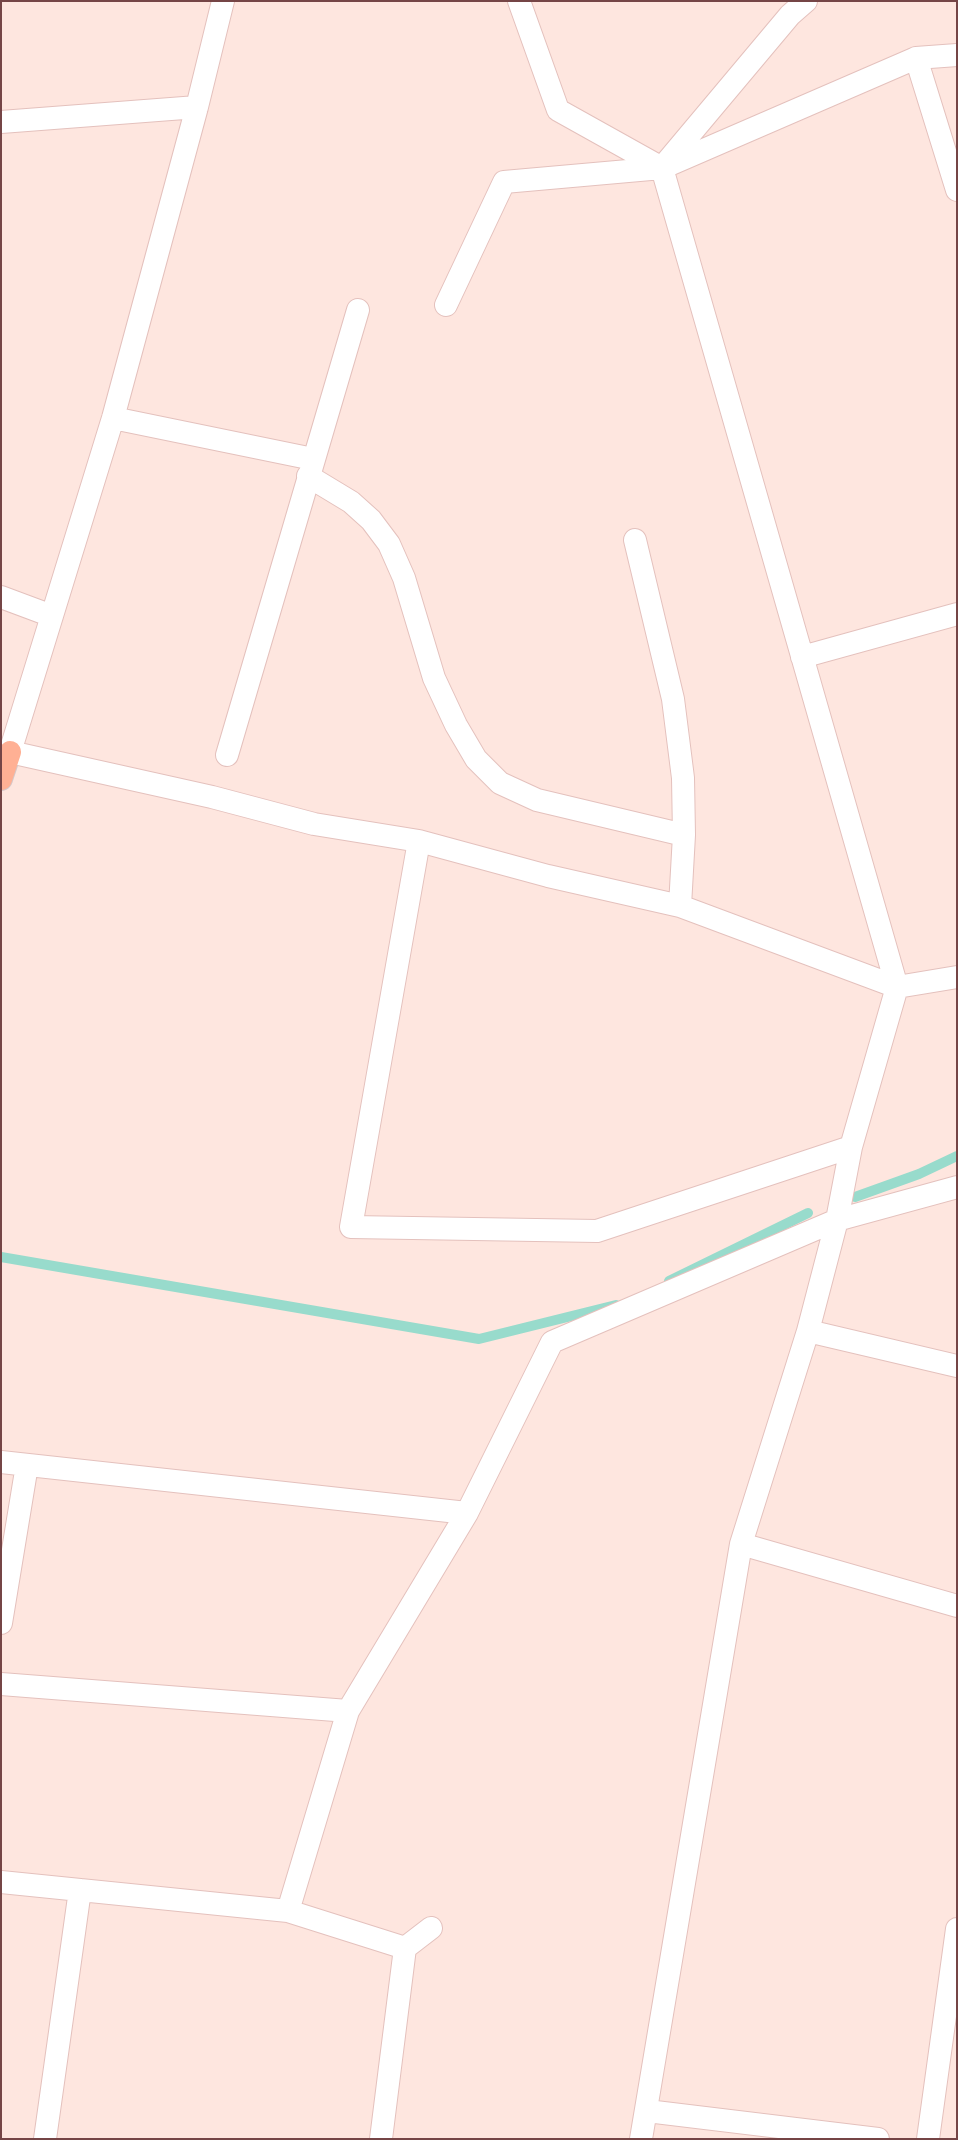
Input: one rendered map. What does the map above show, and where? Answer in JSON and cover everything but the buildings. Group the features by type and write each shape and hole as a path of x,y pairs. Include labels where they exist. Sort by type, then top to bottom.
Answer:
{"main road":[{"path":"1,779 10,752"}],"street":[{"path":"223,1 197,107 113,418 10,752 212,797 314,824 419,841 548,876 680,906 897,987 957,978"},
{"path":"519,1 558,110 662,168 897,987 851,1147 837,1220 808,1331 741,1544 641,2139"},
{"path":"662,168 790,16 806,1"},
{"path":"446,305 504,182 662,168 916,58 957,55"},
{"path":"916,58 957,190"},
{"path":"1,122 197,107"},
{"path":"227,755 358,310"},
{"path":"113,418 311,468 371,520 389,544 404,578 434,678 476,759 500,783 537,800 684,835"},
{"path":"635,540 673,699 683,778 684,835 680,906"},
{"path":"1,597 52,616"},
{"path":"802,657 957,614"},
{"path":"419,841 351,1227 597,1231 851,1147"},
{"path":"288,1911 348,1711 467,1512 552,1342 837,1220 957,1187"},
{"path":"808,1331 957,1366"},
{"path":"1,1462 467,1512"},
{"path":"1,1623 27,1465"},
{"path":"741,1544 957,1606"},
{"path":"1,1684 348,1711"},
{"path":"1,1882 288,1911 405,1948"},
{"path":"45,2139 80,1890"},
{"path":"381,2139 405,1948 431,1928"},
{"path":"928,2139 957,1929"},
{"path":"647,2110 878,2139"}],"waterway":[{"path":"855,1197 919,1174 957,1156"},
{"path":"669,1281 808,1213"},
{"path":"1,1257 479,1339 616,1305"}]}
